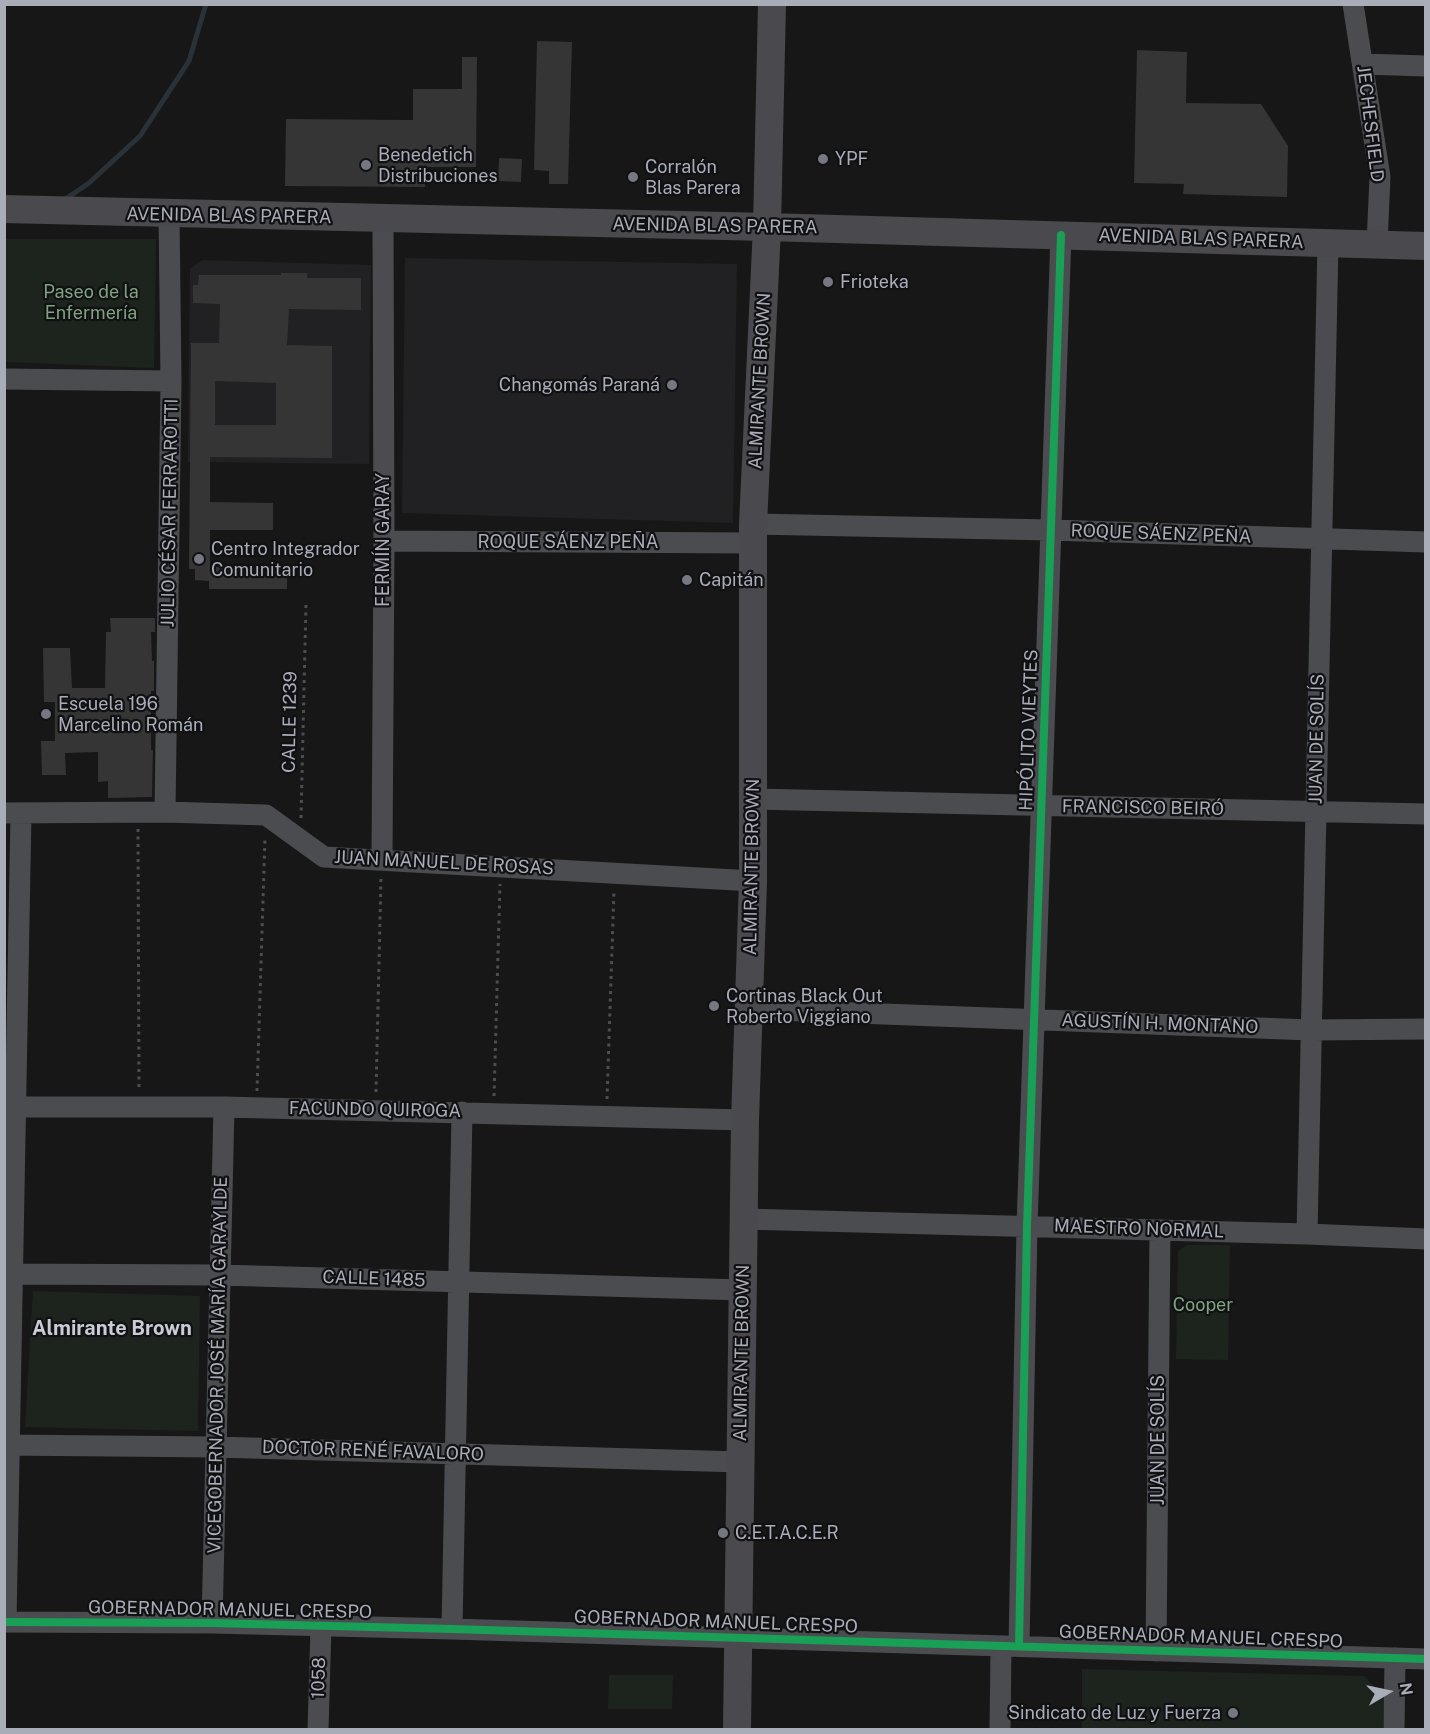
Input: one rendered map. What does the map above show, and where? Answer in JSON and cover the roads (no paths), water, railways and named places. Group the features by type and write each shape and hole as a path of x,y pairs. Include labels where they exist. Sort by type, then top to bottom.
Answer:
{"main road":[{"name":"ALMIRANTE BROWN","path":"737,1730 745,1120 753,880 753,533 767,227 772,4"},
{"name":"AVENIDA BLAS PARERA","path":"4,209 767,227 1425,246"}],"street":[{"name":"JECHESFIELD","path":"1353,4 1380,177 1377,244"},
{"path":"1363,64 1425,66"},
{"name":"JULIO CÉSAR FERRAROTTI","path":"165,812 171,381 169,214"},
{"name":"FERMÍN GARAY","path":"381,860 384,540 383,219"},
{"name":"HIPÓLITO VIEYTES","path":"1000,1730 1010,1647 1028,1227 1061,235"},
{"name":"JUAN DE SOLÍS","path":"1307,1234 1328,243"},
{"path":"4,380 171,381"},
{"name":"ROQUE SÁENZ PEÑA","path":"384,540 1051,530 1425,542"},
{"name":"FRANCISCO BEIRÓ","path":"753,798 1425,814"},
{"path":"5,1622 13,813 165,812"},
{"name":"JUAN MANUEL DE ROSAS","path":"165,812 266,815 324,856 753,880"},
{"name":"AGUSTÍN H. MONTANO","path":"750,1010 1311,1030 1425,1029"},
{"name":"FACUNDO QUIROGA","path":"10,1107 224,1107 745,1120"},
{"name":"VICEGOBERNADOR JOSÉ MARÍA GARAYLDE","path":"212,1623 224,1107"},
{"path":"452,1629 462,1112"},
{"name":"MAESTRO NORMAL","path":"744,1219 1425,1239"},
{"name":"JUAN DE SOLÍS","path":"1156,1651 1160,1230"},
{"name":"CALLE 1485","path":"9,1274 220,1275 743,1290"},
{"name":"DOCTOR RENÉ FAVALORO","path":"7,1445 216,1447 741,1462"},
{"name":"GOBERNADOR MANUEL CRESPO","path":"5,1622 212,1623 452,1629 1425,1659"},
{"name":"1058","path":"318,1730 321,1626"},
{"path":"1394,1730 1395,1658"}],"waterway":[{"path":"64,200 89,183 140,136 189,61 206,4"}],"place":[{"name":"YPF","path":"823,159"},
{"name":"Benedetich Distribuciones","path":"366,165"},
{"name":"Corralón Blas Parera","path":"633,177"},
{"name":"Frioteka","path":"828,282"},
{"name":"Changomás Paraná","path":"672,385"},
{"name":"Centro Integrador Comunitario","path":"199,559"},
{"name":"Capitán","path":"687,580"},
{"name":"Escuela 196 Marcelino Román","path":"46,714"},
{"name":"Cortinas Black Out Roberto Viggiano","path":"714,1006"},
{"name":"C.E.T.A.C.E.R","path":"723,1533"},
{"name":"Sindicato de Luz y Fuerza","path":"1233,1713"}],"district":[{"name":"Almirante Brown","path":"112,1329"}],"park label":[{"name":"Paseo de la Enfermería","path":"91,302"},
{"name":"Cooper","path":"1203,1305"}]}
